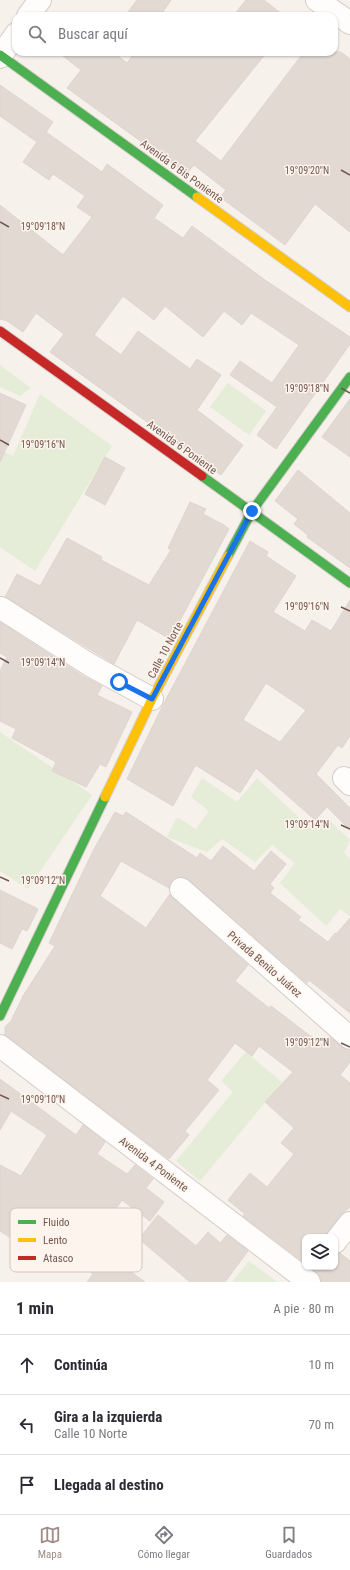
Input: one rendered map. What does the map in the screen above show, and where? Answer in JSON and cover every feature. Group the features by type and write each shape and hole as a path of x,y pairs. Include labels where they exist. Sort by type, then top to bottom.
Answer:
{"street":[{"path":"31,12 40,0"},
{"path":"317,0 334,12"},
{"path":"338,15 350,23"},
{"path":"0,56 12,40"},
{"name":"Avenida 6 Bis Poniente","path":"0,56 350,307"},
{"name":"Avenida 6 Poniente","path":"0,331 350,583"},
{"name":"Calle 10 Norte","path":"0,1016 152,699 252,511 350,377"},
{"path":"1,608 90,665 152,699"},
{"name":"Privada Benito Juárez","path":"181,890 350,1038"},
{"name":"Avenida 4 Poniente","path":"0,1046 307,1277"},
{"path":"338,1238 350,1223"}],"green space":[{"path":"0,365 31,388 20,396 0,387"},
{"path":"228,383 266,411 249,435 210,407"},
{"path":"40,394 112,446 35,571 0,547 0,450 13,456"},
{"path":"0,732 92,795 28,889 0,871"},
{"path":"202,778 237,802 257,778 312,830 327,818 350,840 344,853 350,859 350,916 340,909 326,926 280,883 295,863 272,845 255,862 222,839 207,852 167,837 177,817 196,829 209,811 191,797"},
{"path":"246,1052 282,1082 200,1181 176,1161 233,1092 221,1081"},
{"path":"249,1261 276,1281 232,1282"}],"building":[{"path":"137,0 171,0 163,12 128,12"},
{"path":"246,0 264,0 279,12 236,12"},
{"path":"338,52 341,52 350,59 350,232 315,204 285,245 220,197 226,190 194,165 186,174 67,88 81,70 63,56 118,56 127,63 132,56 264,56 195,141 221,161 301,56 338,56"},
{"path":"0,85 53,122 46,132 102,172 107,164 163,205 154,218 183,238 192,226 265,280 350,337 350,344 276,449 257,435 277,407 230,375 240,361 272,383 299,345 251,313 242,325 224,311 203,337 165,306 154,320 123,296 94,335 121,355 138,331 190,369 197,359 221,375 197,410 243,445 221,475 50,352 64,334 36,313 23,332 7,321 0,319 0,205 63,255 92,217 77,207 85,196 53,174 49,180 23,162 37,142 0,116"},
{"path":"0,393 26,405 0,462"},
{"path":"350,399 350,457 322,437"},
{"path":"105,457 125,468 105,505 85,494"},
{"path":"298,470 350,513 350,568 307,537 308,535 294,524 298,519 275,501"},
{"path":"190,502 206,509 203,514 229,529 170,639 137,620 114,664 5,597 17,574 40,586 67,538 102,557 101,560 149,585 171,550 168,548"},
{"path":"250,541 268,552 266,556 296,576 273,612 305,631 312,620 331,631 350,600 350,736 342,748 338,745 316,774 350,808 350,830 327,807 315,820 256,768 240,793 195,766 173,806 127,779 163,705","holes":["266,683 306,710 280,742 243,720"]},
{"path":"0,622 83,676 102,686 97,695 132,712 106,767 100,764 86,787 52,771 56,762 12,738 16,729 0,721 0,671 7,657 0,653"},
{"path":"115,812 123,816 126,812 197,858 200,853 211,861 223,846 254,871 271,851 286,864 270,884 274,888 270,893 301,917 298,920 328,942 350,918 350,1013 309,980 307,983 184,877 177,877 172,880 169,888 121,861 100,896 146,928 170,894 248,965 235,981 269,1008 271,1006 322,1045 328,1037 330,1037 342,1047 350,1050 350,1062 340,1075 350,1083 350,1207 340,1215 326,1234 302,1234 302,1261 243,1216 245,1214 228,1200 250,1173 267,1187 294,1154 281,1143 294,1128 265,1102 293,1072 259,1046 252,1056 235,1043 207,1080 219,1090 185,1131 189,1135 169,1159 5,1035 5,1027 11,1021 23,996 55,946 49,943 94,849"},
{"path":"0,890 38,909 27,931 22,929 12,949 0,943"},
{"path":"0,1079 76,1135 83,1125 105,1142 97,1154 127,1174 135,1165 153,1179 146,1188 164,1202 150,1221 142,1215 142,1208 133,1208 122,1200 117,1208 10,1208 10,1238 0,1231 0,1165 21,1176 47,1135 11,1111 0,1130"},
{"path":"158,1215 196,1246 208,1232 220,1243 227,1235 248,1251 225,1282 190,1282 142,1242 142,1235"},
{"path":"338,1253 340,1253 350,1261 350,1282 321,1282 320,1277 313,1270 338,1270"},
{"path":"90,1272 131,1272 145,1282 87,1282 93,1274"}],"traffic: fast":[{"path":"0,55 197,197"},
{"path":"228,556 252,511 350,377"},
{"path":"202,476 350,583"},
{"path":"0,1016 105,797"}],"traffic: slow":[{"path":"197,197 350,307"},
{"path":"105,797 152,699 228,556"}],"traffic: jam":[{"path":"0,331 202,476"}],"route":[{"path":"119,682 152,699 252,511"}]}
